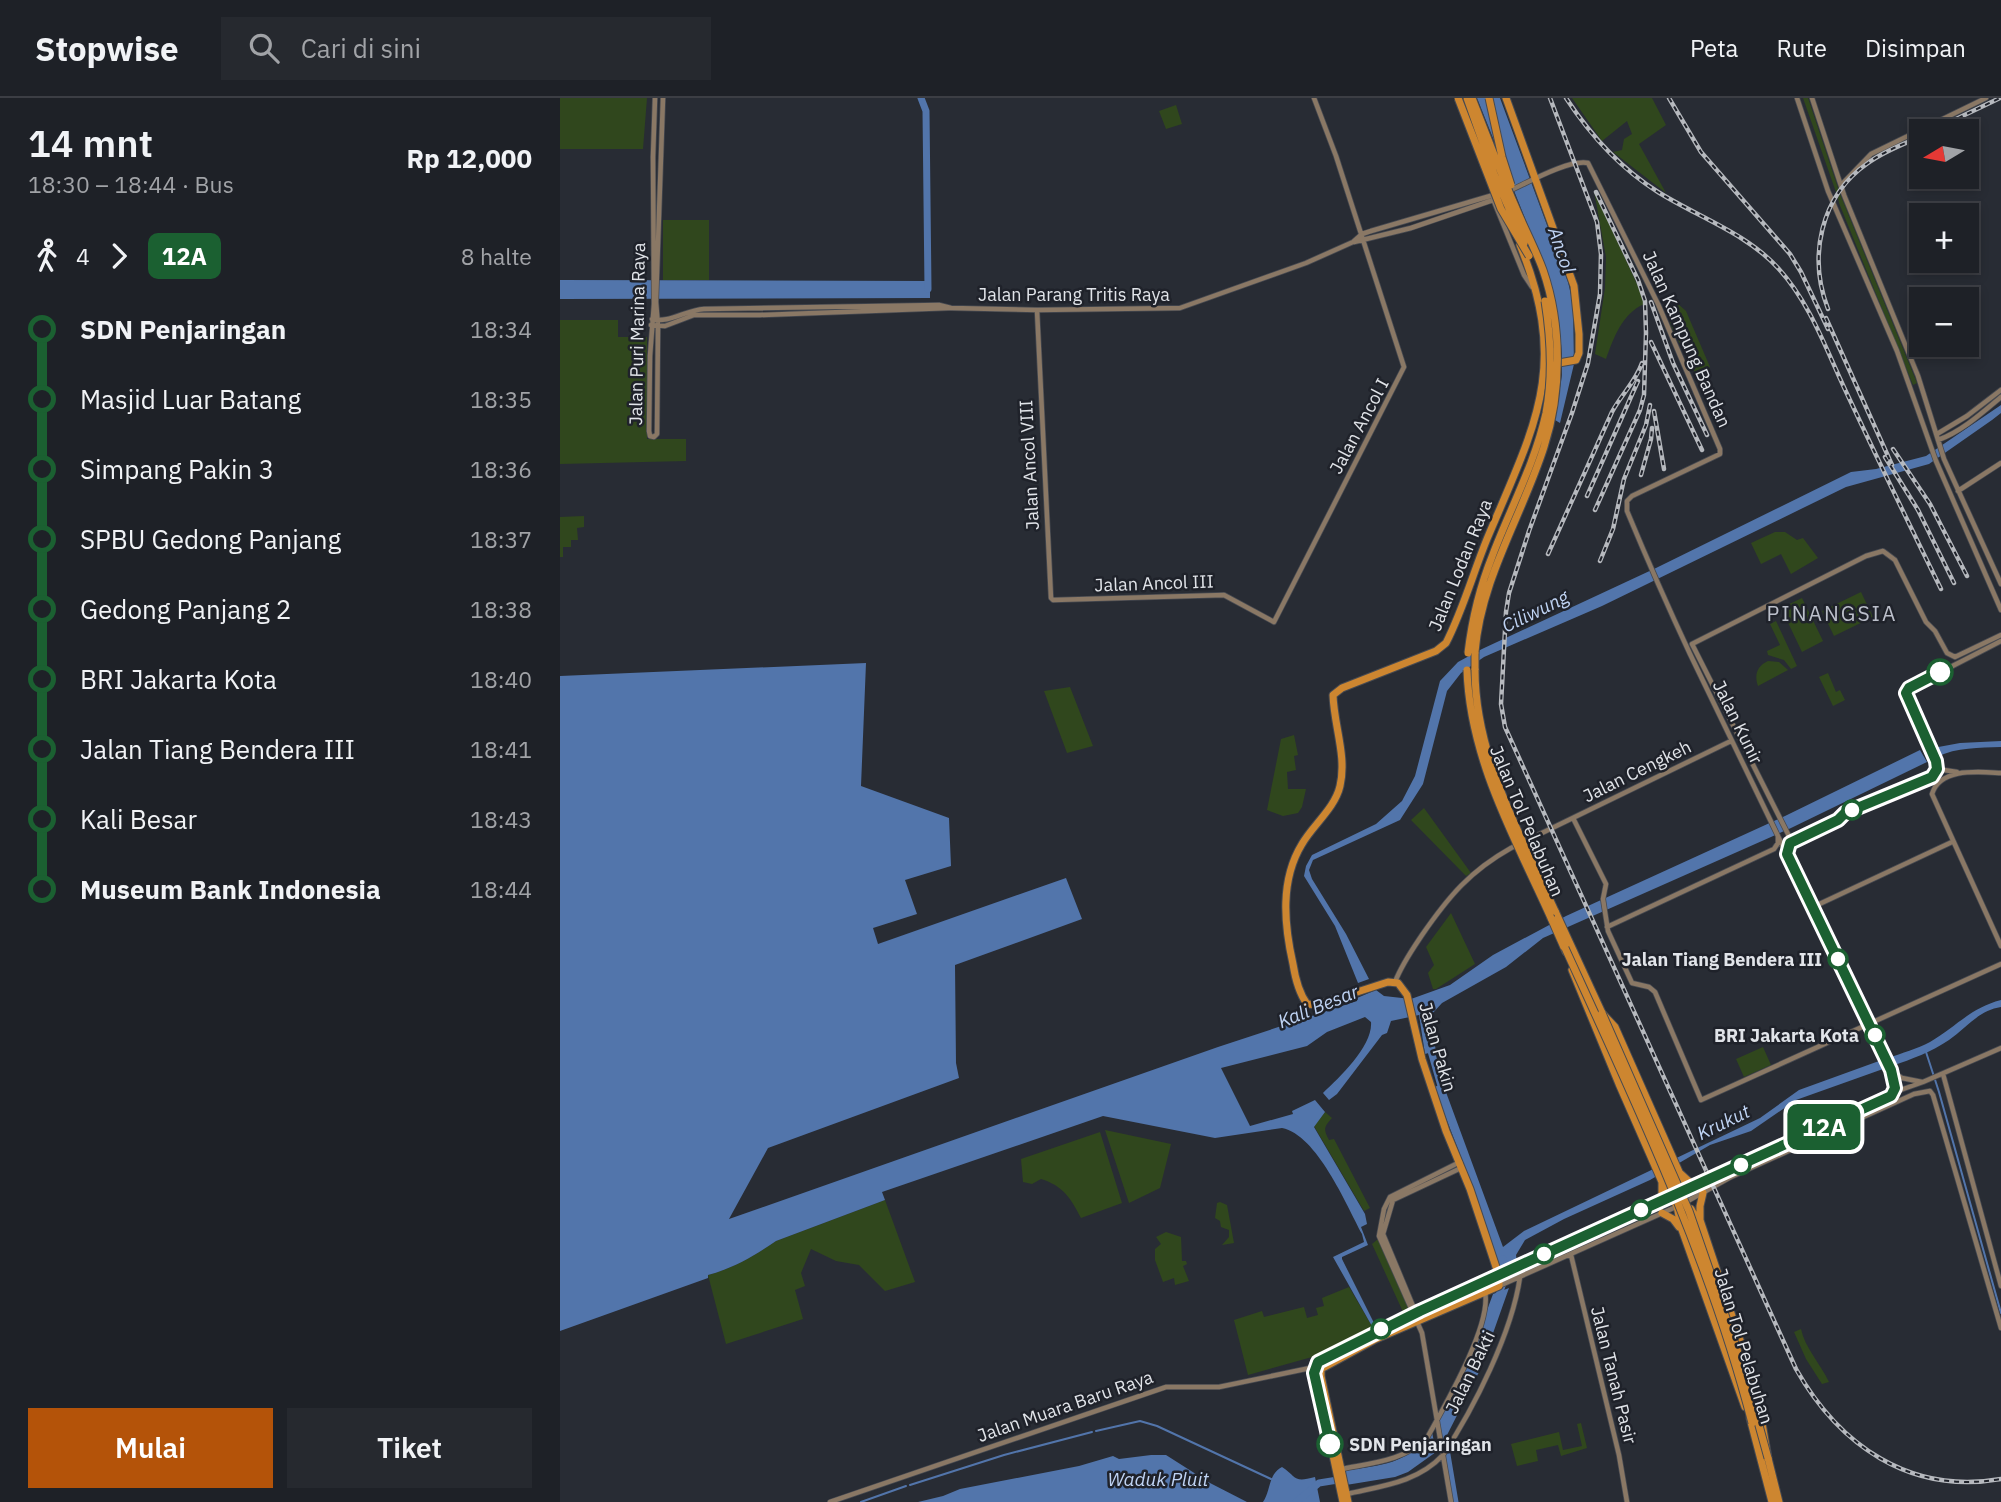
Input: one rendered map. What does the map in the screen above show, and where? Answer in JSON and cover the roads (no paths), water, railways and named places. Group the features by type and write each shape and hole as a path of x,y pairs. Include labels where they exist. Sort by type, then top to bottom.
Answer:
{"highway":[{"name":"Jalan Lodan Raya","path":"1395,982 1384,982 1313,1006 1305,1001 1295,975 1288,940 1286,902 1288,881 1296,855 1335,800 1340,787 1342,769 1334,695 1342,688 1428,654 1446,643 1535,423 1547,364 1539,300 1532,275 1497,196 1460,98"},
{"path":"1460,98 1501,209 1534,257"},
{"name":"Jalan Tol Pelabuhan","path":"1467,98 1494,174 1534,257 1549,326 1551,362 1547,404 1534,455 1482,584 1470,632 1468,681 1473,725 1486,772 1684,1216 1725,1326 1772,1502"},
{"name":"Jalan Tol Pelabuhan","path":"1472,98 1548,290 1556,339 1554,401 1544,447 1495,566 1482,606 1476,641 1475,693 1482,734 1500,786 1689,1211 1738,1351 1779,1502"},
{"path":"1489,98 1504,166 1530,230 1534,257"},
{"path":"1506,98 1533,180 1574,286 1580,337 1579,353 1576,360 1547,364"},
{"path":"1565,948 1588,1010 1661,1181 1677,1206 1685,1237 1736,1385 1752,1423"},
{"name":"Jalan Pakin","path":"1395,982 1405,994 1442,1121 1501,1275 1500,1285"},
{"path":"1602,1013 1615,1027 1707,1241 1756,1388 1768,1458"},
{"path":"1680,1173 1693,1185"},
{"path":"1661,1181 1661,1199"},
{"path":"1703,1193 1700,1206 1703,1233"},
{"path":"1662,1213 1673,1219 1685,1237"},
{"path":"1345,1497 1318,1362 1416,1312 1501,1275"},
{"path":"1318,1368 1376,1339 1500,1285"}],"street":[{"name":"Jalan Puri Marina Raya","path":"655,98 656,253"},
{"name":"Jalan Puri Marina Raya","path":"655,322 651,437 657,434 655,275 663,98"},
{"name":"Jalan Ancol I","path":"1274,622 1404,370 1362,234 1314,98"},
{"path":"1797,98 1828,191 1890,336 1936,461 2001,604"},
{"path":"1812,98 1841,184 1900,331 1944,458 2001,584"},
{"path":"1841,184 1871,154 1986,98"},
{"name":"Jalan Kampung Bandan","path":"1497,196 1572,164 1584,161 1590,166 1673,336 1720,449 1720,454 1632,496 1627,501 1627,511 1650,567"},
{"path":"1837,173 1850,174"},
{"name":"Jalan Parang Tritis Raya","path":"1353,242 1364,242 1410,228 1497,196"},
{"name":"Jalan Parang Tritis Raya","path":"655,322 690,310 708,312 939,305 951,308 1037,310 1180,308 1306,263 1353,242 1371,230 1497,196"},
{"path":"1371,230 1373,238"},
{"name":"Jalan Ancol VIII","path":"1037,310 1050,596 1053,600 1069,600"},
{"path":"1890,336 1900,331"},
{"path":"1938,440 1948,436 2001,390"},
{"path":"1979,411 2001,397"},
{"path":"1958,491 2001,463"},
{"name":"Jalan Kunir","path":"1794,841 1787,832 1693,643 1866,556 1883,551 1895,560 1926,622 1935,631 1947,653 1956,660"},
{"name":"Jalan Kunir","path":"1650,567 1771,820"},
{"path":"1995,593 2001,610"},
{"name":"Jalan Ancol III","path":"1069,600 1224,595 1274,622"},
{"name":"Jalan Kunir","path":"1666,602 1687,653 1771,820"},
{"path":"1787,854 1788,845 1794,841 1932,777 1937,769 1936,761 1907,697 1909,688 2001,635"},
{"path":"1956,660 2001,641"},
{"name":"Jalan Cengkeh","path":"1395,982 1402,964 1438,911 1472,873 1511,848 1731,741"},
{"path":"1937,769 1958,773 2001,773"},
{"path":"1958,773 1944,780 1933,789 1932,794 2001,946"},
{"path":"1573,818 1606,884 1603,899 1608,927 1632,983 1648,987 1655,992 1701,1100 2001,964"},
{"path":"1771,820 1891,1069 1895,1088 1892,1093"},
{"path":"1774,849 1778,836"},
{"path":"1813,907 1952,842"},
{"path":"1608,927 1774,849 1781,849 1787,854"},
{"path":"1501,1275 1892,1093 1934,1078 2001,1048"},
{"path":"1891,1069 1902,1078 1923,1082"},
{"path":"1943,1074 2001,1286"},
{"path":"1500,1285 1688,1201 1791,1149 1914,1094 1930,1091 2001,1328"},
{"path":"1788,1141 1791,1149"},
{"path":"1451,1502 1422,1333 1416,1312 1404,1291 1383,1234 1391,1203 1405,1190 1461,1165"},
{"name":"Jalan Tanah Pasir","path":"1572,1241 1627,1502"},
{"name":"Jalan Bakti","path":"1345,1497 1408,1480 1436,1463 1450,1443 1499,1348 1510,1319 1519,1266"},
{"name":"Jalan Bakti","path":"1340,1470 1409,1453 1427,1438 1465,1367 1486,1308 1485,1292"},
{"name":"Jalan Muara Baru Raya","path":"830,1502 1166,1387 1219,1387 1318,1368"}],"water":[{"path":"1477,98 1500,98 1568,282 1573,303 1574,364 1560,423 1555,420 1562,375 1562,354 1550,281"},
{"path":"560,280 930,281 930,298 560,299"},
{"path":"2001,405 2001,413 1929,464 1846,487 1602,606 1484,657 1461,673 1447,691 1423,784 1400,820 1313,860 1309,870 1369,979 1358,983 1335,926 1304,876 1306,866 1312,855 1376,824 1402,801 1415,776 1440,681 1458,662 1851,472 1876,469 1926,456"},
{"path":"866,663 861,786 949,818 951,866 905,880 917,914 873,928 878,944 1066,878 1082,919 955,965 956,1063 959,1078 768,1148 729,1219 1218,1047 1357,1001 1357,998 1376,990 1384,996 1411,999 1450,985 1493,955 1566,916 1785,816 1920,750 1927,762 1791,828 1543,938 1506,967 1442,1003 1432,1014 1431,1025 1436,1051 1425,1054 1419,1015 1391,1021 1387,1033 1382,1035 1337,1094 1329,1100 1323,1093 1338,1079 1367,1041 1371,1022 1365,1017 1327,1032 1307,1046 1221,1068 1250,1126 1293,1114 1292,1111 1315,1100 1325,1112 1314,1127 1365,1214 1367,1224 1361,1227 1368,1245 1342,1259 1376,1327 1373,1328 1333,1257 1364,1242 1362,1234 1329,1172 1307,1143 1295,1133 1282,1128 1215,1138 1103,1116 882,1192 885,1200 776,1241 743,1261 708,1275 708,1278 560,1331 560,676"},
{"path":"2001,741 2001,747 1960,750 1937,757 1933,748 1960,743"},
{"path":"2001,1000 2001,1007 1979,1016 1942,1044 1892,1066 1888,1058 1930,1042 1972,1013"},
{"path":"1879,1061 1883,1069 1796,1100 1751,1131 1710,1145 1650,1180 1525,1240 1516,1255 1517,1262 1500,1268 1434,1087 1443,1084 1503,1247 1524,1231 1760,1118 1799,1090"},
{"path":"1509,1288 1480,1370 1443,1443 1439,1421 1466,1367 1493,1294"},
{"path":"1432,1432 1436,1452 1408,1472 1395,1477 1346,1485 1343,1471 1392,1462 1412,1451"},
{"name":"Waduk Pluit","path":"1166,1455 1210,1483 1247,1502 918,1502 960,1489 1079,1466 1113,1456 1119,1459"},
{"path":"1282,1467 1299,1479 1315,1477 1320,1502 1263,1502 1274,1474"}],"waterway":[{"path":"921,98 926,111 928,289"},
{"path":"1429,1044 1443,1093"},
{"path":"1926,1052 2001,1313"},
{"path":"1498,1298 1505,1277 1503,1259"},
{"path":"1096,1431 1140,1421 1157,1426 1271,1479"},
{"path":"1443,1431 1455,1502"},
{"path":"910,1485 1004,1455 1092,1432"},
{"path":"1296,1502 1319,1483 1344,1479"},
{"path":"861,1502 906,1486"}],"railway":[{"path":"1550,98 1597,222 1601,254 1600,294 1588,363 1509,593 1501,704 1505,727 1796,1369 1813,1396 1833,1420 1856,1441 1880,1458 1907,1471 1937,1479 1968,1482 2001,1479"},
{"path":"1566,98 1596,138 1631,173 1658,192 1751,245 1790,282 1818,331 1941,589"},
{"path":"1669,98 1701,152 1790,254 1828,329"},
{"path":"1956,119 2000,98"},
{"path":"1828,309 1822,289 1819,249 1829,210 1839,192 1868,163 1909,142"},
{"path":"1595,510 1640,410 1644,395 1646,333 1645,301 1638,280 1596,192"},
{"path":"1651,302 1673,363 1707,435"},
{"path":"1826,318 1892,465"},
{"path":"1651,342 1702,450"},
{"path":"1548,554 1612,412 1642,363"},
{"path":"1587,496 1638,381"},
{"path":"1600,561 1613,529 1624,479 1646,425 1650,405"},
{"path":"1654,411 1664,469"},
{"path":"1641,475 1652,428"},
{"path":"1893,449 1930,504 1967,576"},
{"path":"1885,457 1918,510 1954,583"}],"place":[{"name":"Jalan Tiang Bendera III","path":"1838,959"},
{"name":"BRI Jakarta Kota","path":"1875,1035"},
{"name":"SDN Penjaringan","path":"1330,1444"}],"district":[{"name":"PINANGSIA","path":"1832,613"}],"water label":[{"name":"Ancol","path":"1562,250"},
{"name":"Ciliwung","path":"1535,611"},
{"name":"Kali Besar","path":"1318,1006"},
{"name":"Krukut","path":"1723,1122"}]}
